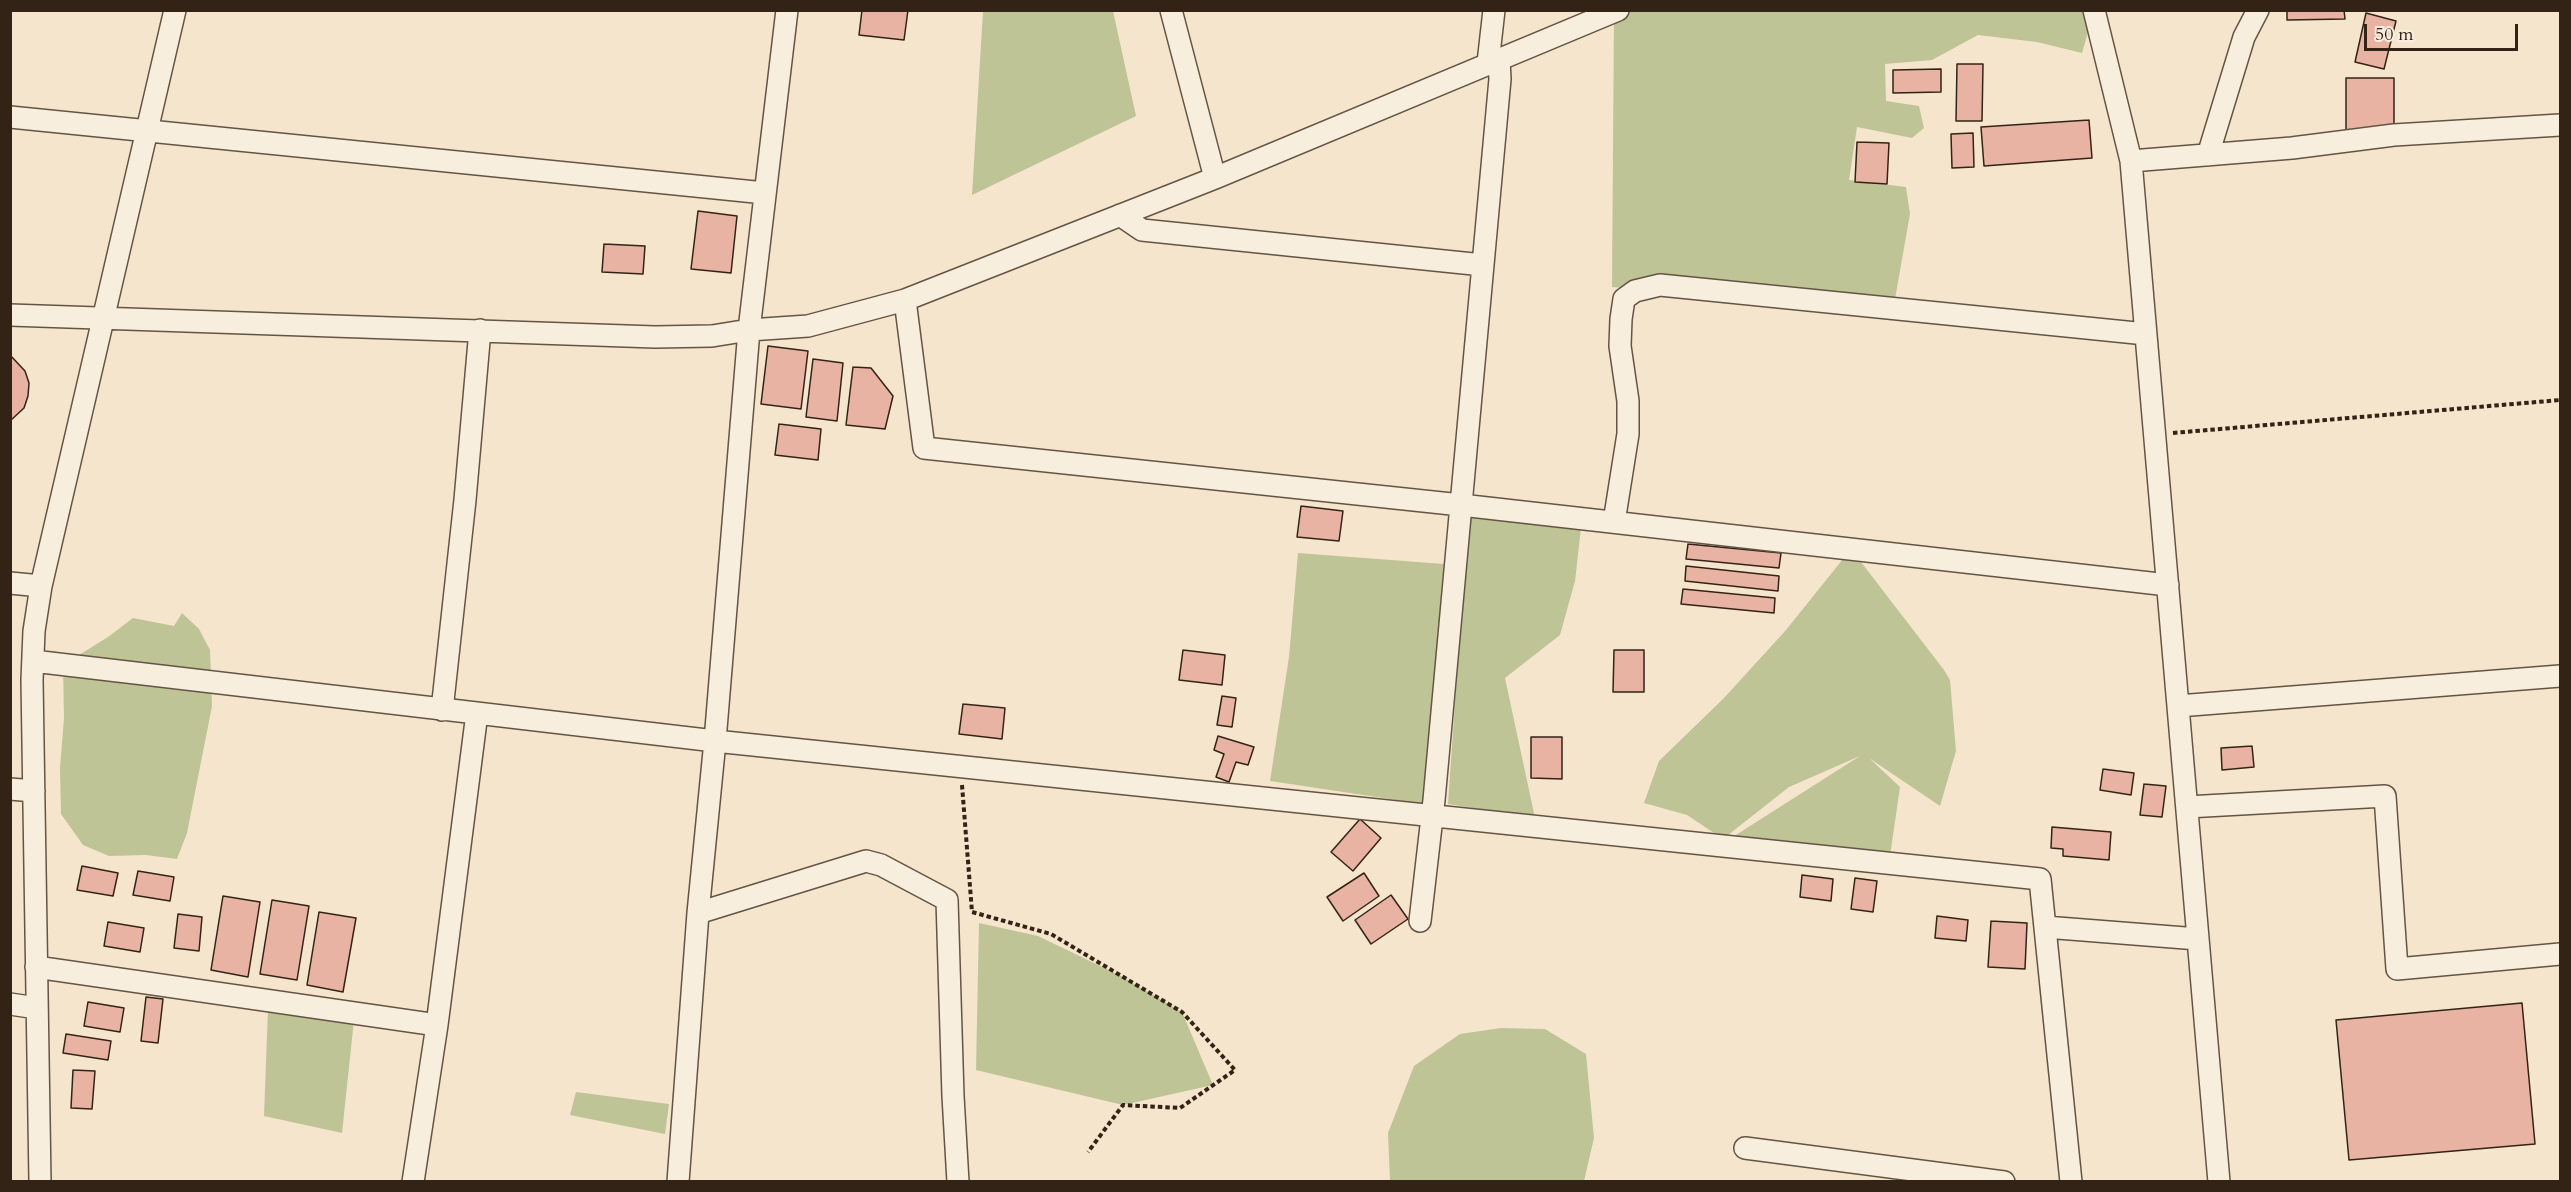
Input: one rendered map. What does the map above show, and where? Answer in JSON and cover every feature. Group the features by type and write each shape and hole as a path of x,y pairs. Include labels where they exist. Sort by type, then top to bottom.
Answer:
{"street":[{"path":"40,1182 34,631 41,586 175,10"},
{"path":"678,1182 698,913 715,741 749,330 787,10"},
{"path":"1171,10 1215,178"},
{"path":"1420,921 1433,816 1500,79 1494,61 1494,10"},
{"path":"10,315 655,337 712,336 749,330 808,326 905,300 1215,178 1618,10"},
{"path":"2094,10 2131,161 2219,1182"},
{"path":"2208,155 2244,37 2258,10"},
{"path":"10,117 765,193"},
{"path":"2131,161 2292,148 2394,135 2560,125"},
{"path":"1120,215 1142,230 1483,265"},
{"path":"1614,522 1628,434 1628,401 1620,345 1620,319 1624,299 1635,291 1660,285 2146,334"},
{"path":"905,300 924,448 1461,505 2168,585"},
{"path":"442,710 465,500 480,330"},
{"path":"10,583 41,586"},
{"path":"33,661 715,741 2040,879 2071,1182"},
{"path":"2178,706 2560,676"},
{"path":"413,1182 437,1025 477,713"},
{"path":"10,789 34,791"},
{"path":"2187,807 2385,796 2397,969 2560,954"},
{"path":"698,913 866,861 881,865 947,900 958,1182"},
{"path":"2045,927 2198,939"},
{"path":"36,967 437,1025"},
{"path":"10,1004 37,1008"},
{"path":"1746,1148 2004,1182"}],"path":[{"path":"2155,434 2560,400"},
{"path":"961,766 972,912 1051,934 1182,1012 1235,1070 1180,1108 1124,1105 1088,1152"}],"green space":[{"path":"1618,10 2094,11 2082,53 2037,42 1978,35 1932,60 1885,64 1886,101 1919,106 1924,128 1912,138 1857,127 1849,180 1906,187 1910,214 1892,316 1843,303 1612,287 1614,12"},
{"path":"983,11 1113,11 1136,116 972,195"},
{"path":"1468,515 1582,519 1575,581 1560,635 1505,678 1535,818 1448,804"},
{"path":"1851,549 1950,680 1956,751 1940,806 1869,758 1900,787 1890,856 1728,840 1860,756 1789,787 1723,839 1687,815 1644,803 1659,761 1724,698 1786,630"},
{"path":"1298,553 1444,564 1423,804 1270,781 1289,657"},
{"path":"182,613 199,629 210,650 212,706 187,833 177,859 146,855 109,856 83,845 61,814 63,665 108,637 133,618 174,626"},
{"path":"979,923 1038,936 1121,976 1182,1012 1213,1085 1123,1105 976,1070"},
{"path":"268,1009 354,1020 342,1133 264,1116"},
{"path":"1501,1028 1545,1029 1586,1054 1594,1138 1584,1181 1390,1181 1388,1133 1414,1066 1460,1034"},
{"path":"576,1092 669,1104 665,1134 570,1115"}],"building":[{"path":"862,10 908,10 904,40 859,35"},
{"path":"2287,10 2344,10 2345,19 2287,20"},
{"path":"2366,13 2396,21 2384,69 2355,62"},
{"path":"1957,64 1983,64 1982,121 1956,121"},
{"path":"1941,69 1941,92 1893,93 1893,70"},
{"path":"2346,78 2394,78 2394,135 2346,134"},
{"path":"2089,120 2092,158 1984,166 1981,127"},
{"path":"1973,133 1974,167 1952,168 1951,134"},
{"path":"1857,142 1889,143 1887,184 1855,182"},
{"path":"698,211 737,216 731,273 691,269"},
{"path":"604,244 645,246 643,274 602,272"},
{"path":"768,346 808,351 801,409 761,404"},
{"path":"10,355 25,371 29,383 24,408 10,421"},
{"path":"813,359 843,363 837,421 806,417"},
{"path":"853,367 871,368 893,396 885,429 846,425"},
{"path":"779,424 821,429 818,460 775,455"},
{"path":"1301,506 1343,511 1339,541 1297,537"},
{"path":"1688,544 1781,553 1779,568 1686,559"},
{"path":"1686,566 1779,576 1778,591 1685,581"},
{"path":"1683,589 1775,598 1774,613 1681,604"},
{"path":"1183,650 1225,655 1222,685 1179,680"},
{"path":"1614,650 1644,650 1644,692 1613,692"},
{"path":"1222,696 1236,698 1232,727 1217,725"},
{"path":"963,704 1005,708 1002,739 959,734"},
{"path":"1218,736 1254,747 1248,765 1236,762 1229,782 1216,777 1224,754 1214,750"},
{"path":"1531,737 1562,737 1562,779 1531,778"},
{"path":"2252,746 2254,767 2222,770 2221,748"},
{"path":"2103,769 2134,773 2131,795 2100,790"},
{"path":"2144,784 2166,786 2162,817 2140,815"},
{"path":"1360,819 1381,838 1353,871 1331,852"},
{"path":"2052,827 2111,832 2109,860 2063,856 2063,849 2051,848"},
{"path":"82,866 118,873 113,896 77,890"},
{"path":"138,871 174,877 170,901 133,895"},
{"path":"1364,873 1379,896 1343,921 1327,897"},
{"path":"1802,875 1833,879 1831,901 1800,897"},
{"path":"1855,878 1877,881 1873,912 1851,909"},
{"path":"1391,895 1408,919 1371,944 1355,920"},
{"path":"223,896 260,902 248,977 211,970"},
{"path":"272,900 309,906 297,980 260,974"},
{"path":"319,912 356,918 343,992 307,985"},
{"path":"178,914 202,917 199,951 174,948"},
{"path":"1937,916 1968,920 1966,941 1935,938"},
{"path":"1991,921 2027,923 2025,969 1988,967"},
{"path":"108,922 144,928 140,952 104,946"},
{"path":"146,997 163,999 158,1043 141,1041"},
{"path":"88,1002 124,1008 120,1032 84,1026"},
{"path":"2522,1003 2535,1144 2349,1160 2336,1020"},
{"path":"66,1034 111,1041 108,1060 63,1053"},
{"path":"73,1070 95,1071 92,1109 71,1108"}]}
